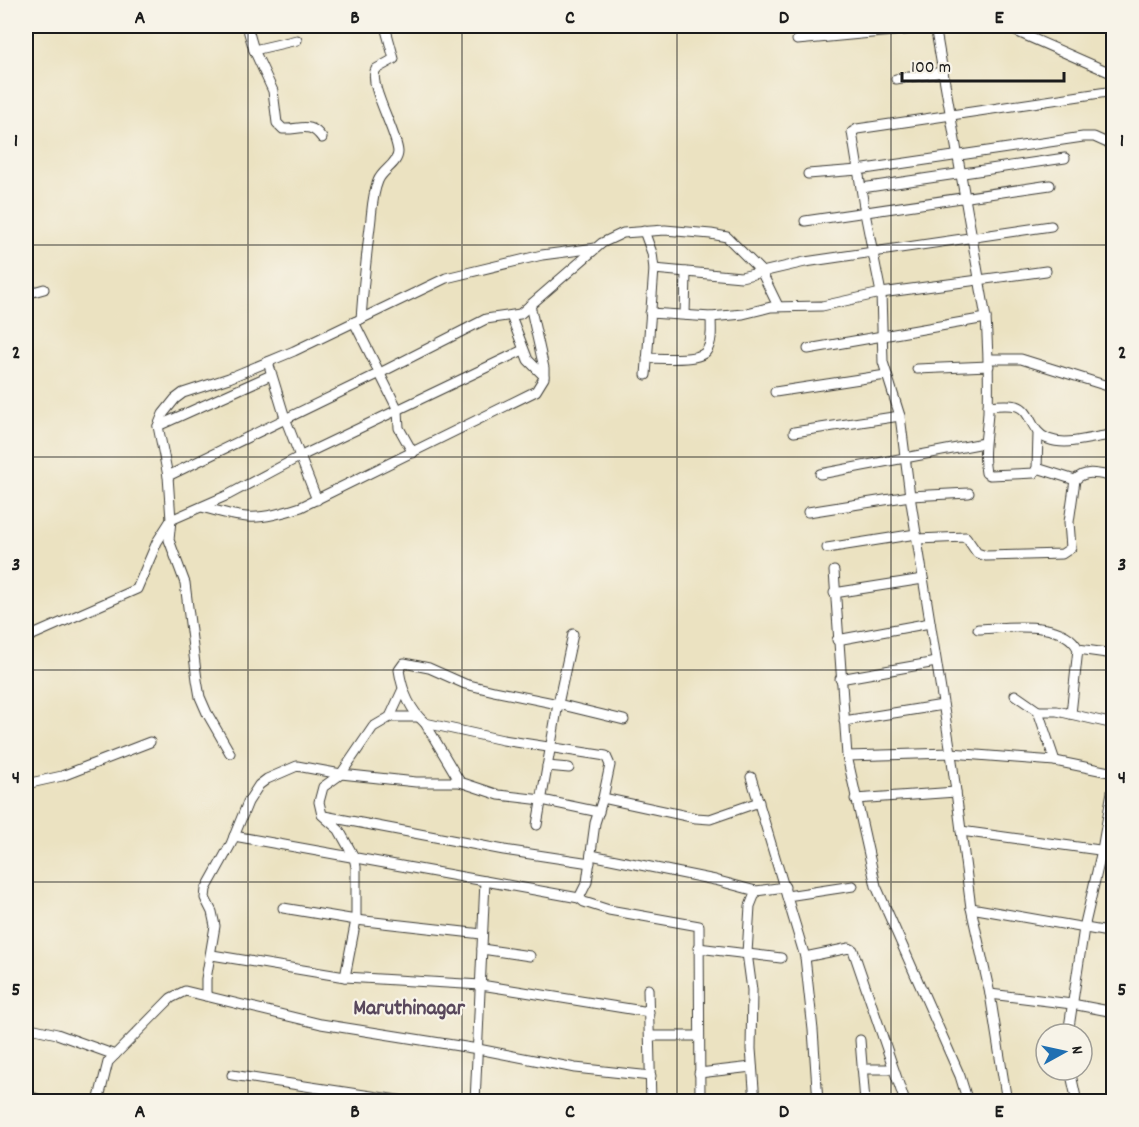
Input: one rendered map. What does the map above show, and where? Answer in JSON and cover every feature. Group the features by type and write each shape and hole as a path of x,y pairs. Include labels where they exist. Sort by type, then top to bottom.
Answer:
{"street":[{"path":"247,26 254,50 273,91 279,126 288,129 311,127 322,138"},
{"path":"385,26 394,59 376,69 374,79 390,123 398,156 381,173 375,188 358,321 398,410 399,428 413,453"},
{"path":"797,40 935,26 986,318 989,362 984,443 986,471 988,474 1030,474 1036,471 1038,434 1022,409 1008,405 988,406"},
{"path":"1004,26 1111,72 1113,75"},
{"path":"1107,26 1113,28"},
{"path":"254,50 297,40"},
{"path":"896,79 943,72"},
{"path":"1007,1101 990,994 971,908 951,753 910,496 900,416 886,375 882,351 881,293 852,135 854,130 1113,91"},
{"path":"808,174 858,170 1083,137 1094,137 1113,146"},
{"path":"862,188 1065,159"},
{"path":"805,221 1050,185"},
{"path":"654,269 733,277 872,252 1051,226"},
{"path":"168,476 486,319 520,314 596,248 615,235 666,230 727,237 761,271 778,306"},
{"path":"644,231 652,253 654,269 646,375"},
{"path":"230,753 200,697 185,583 169,540 171,520 168,476 158,426 163,414 179,395 268,362 446,278 542,255 596,248"},
{"path":"650,313 711,317 743,314 778,306 822,306 881,293 1047,271"},
{"path":"685,315 686,272"},
{"path":"26,294 44,289"},
{"path":"201,507 257,519 276,516 317,500 536,391 544,376 543,357 530,305"},
{"path":"511,316 530,364 544,376"},
{"path":"647,358 694,358 703,355 711,339 711,317"},
{"path":"808,349 986,318"},
{"path":"26,638 137,589 157,542 171,520 228,495 299,457 523,350"},
{"path":"917,369 1021,360 1113,388"},
{"path":"268,362 285,418 317,500"},
{"path":"158,426 271,375"},
{"path":"775,392 886,375"},
{"path":"794,432 900,416"},
{"path":"1038,434 1060,442 1113,435"},
{"path":"820,474 984,443"},
{"path":"1037,468 1075,480"},
{"path":"827,548 917,536 966,537 977,553 986,556 1049,555 1067,552 1071,548 1069,522 1075,480 1091,472 1113,477"},
{"path":"808,512 910,496 969,493"},
{"path":"834,571 837,640 847,756 876,886 960,1076 968,1101"},
{"path":"834,593 923,579"},
{"path":"837,640 930,623"},
{"path":"978,629 1053,630 1065,634 1074,642 1078,649 1071,714"},
{"path":"537,825 573,634"},
{"path":"1078,649 1113,654"},
{"path":"840,680 936,662"},
{"path":"460,782 402,691 399,670 400,665 404,663 429,668 465,684 494,692 624,720"},
{"path":"345,977 356,920 356,867 354,857 339,830 322,815 319,802 323,787 341,774 373,727 390,717 402,691"},
{"path":"1015,695 1038,711 1058,711 1113,724"},
{"path":"844,721 943,705"},
{"path":"1038,711 1055,760"},
{"path":"390,717 422,720 503,740 606,756 610,765 595,823 587,882 579,898"},
{"path":"26,784 62,777 150,742"},
{"path":"847,756 951,753 1055,760 1113,773"},
{"path":"206,996 215,926 205,893 234,836 248,802 259,785 267,779 297,766 341,774 416,782 460,782 499,795 542,800 599,812"},
{"path":"547,766 569,768"},
{"path":"751,777 805,957 818,1101"},
{"path":"1070,1022 1084,928 1102,850 1113,780"},
{"path":"855,799 956,792"},
{"path":"603,798 710,819 759,802"},
{"path":"322,815 504,850 590,859 715,880 756,891 853,886"},
{"path":"961,831 1113,852"},
{"path":"234,836 579,898 584,902 609,910 696,925 700,929 698,948 700,1101"},
{"path":"475,1101 485,881"},
{"path":"755,1101 752,1067 752,990 747,953 750,906 756,891"},
{"path":"283,908 356,920 482,934"},
{"path":"971,908 1113,933"},
{"path":"698,948 781,958"},
{"path":"805,957 849,948 853,950 905,1101"},
{"path":"482,950 530,956"},
{"path":"212,955 345,977 481,985 649,1012"},
{"path":"648,989 651,1101"},
{"path":"98,1101 108,1062 171,998 185,992 321,1024 478,1049 575,1068 651,1076"},
{"path":"990,994 1072,1004 1113,1012"},
{"path":"26,1027 57,1034 115,1055"},
{"path":"650,1036 698,1036"},
{"path":"860,1040 865,1101"},
{"path":"699,1073 752,1067"},
{"path":"862,1069 893,1069"},
{"path":"232,1075 411,1101"},
{"path":"1073,1082 1077,1101"},
{"path":"26,1095 46,1101"}],"district":[{"name":"Maruthinagar","path":"409,1006"}]}
